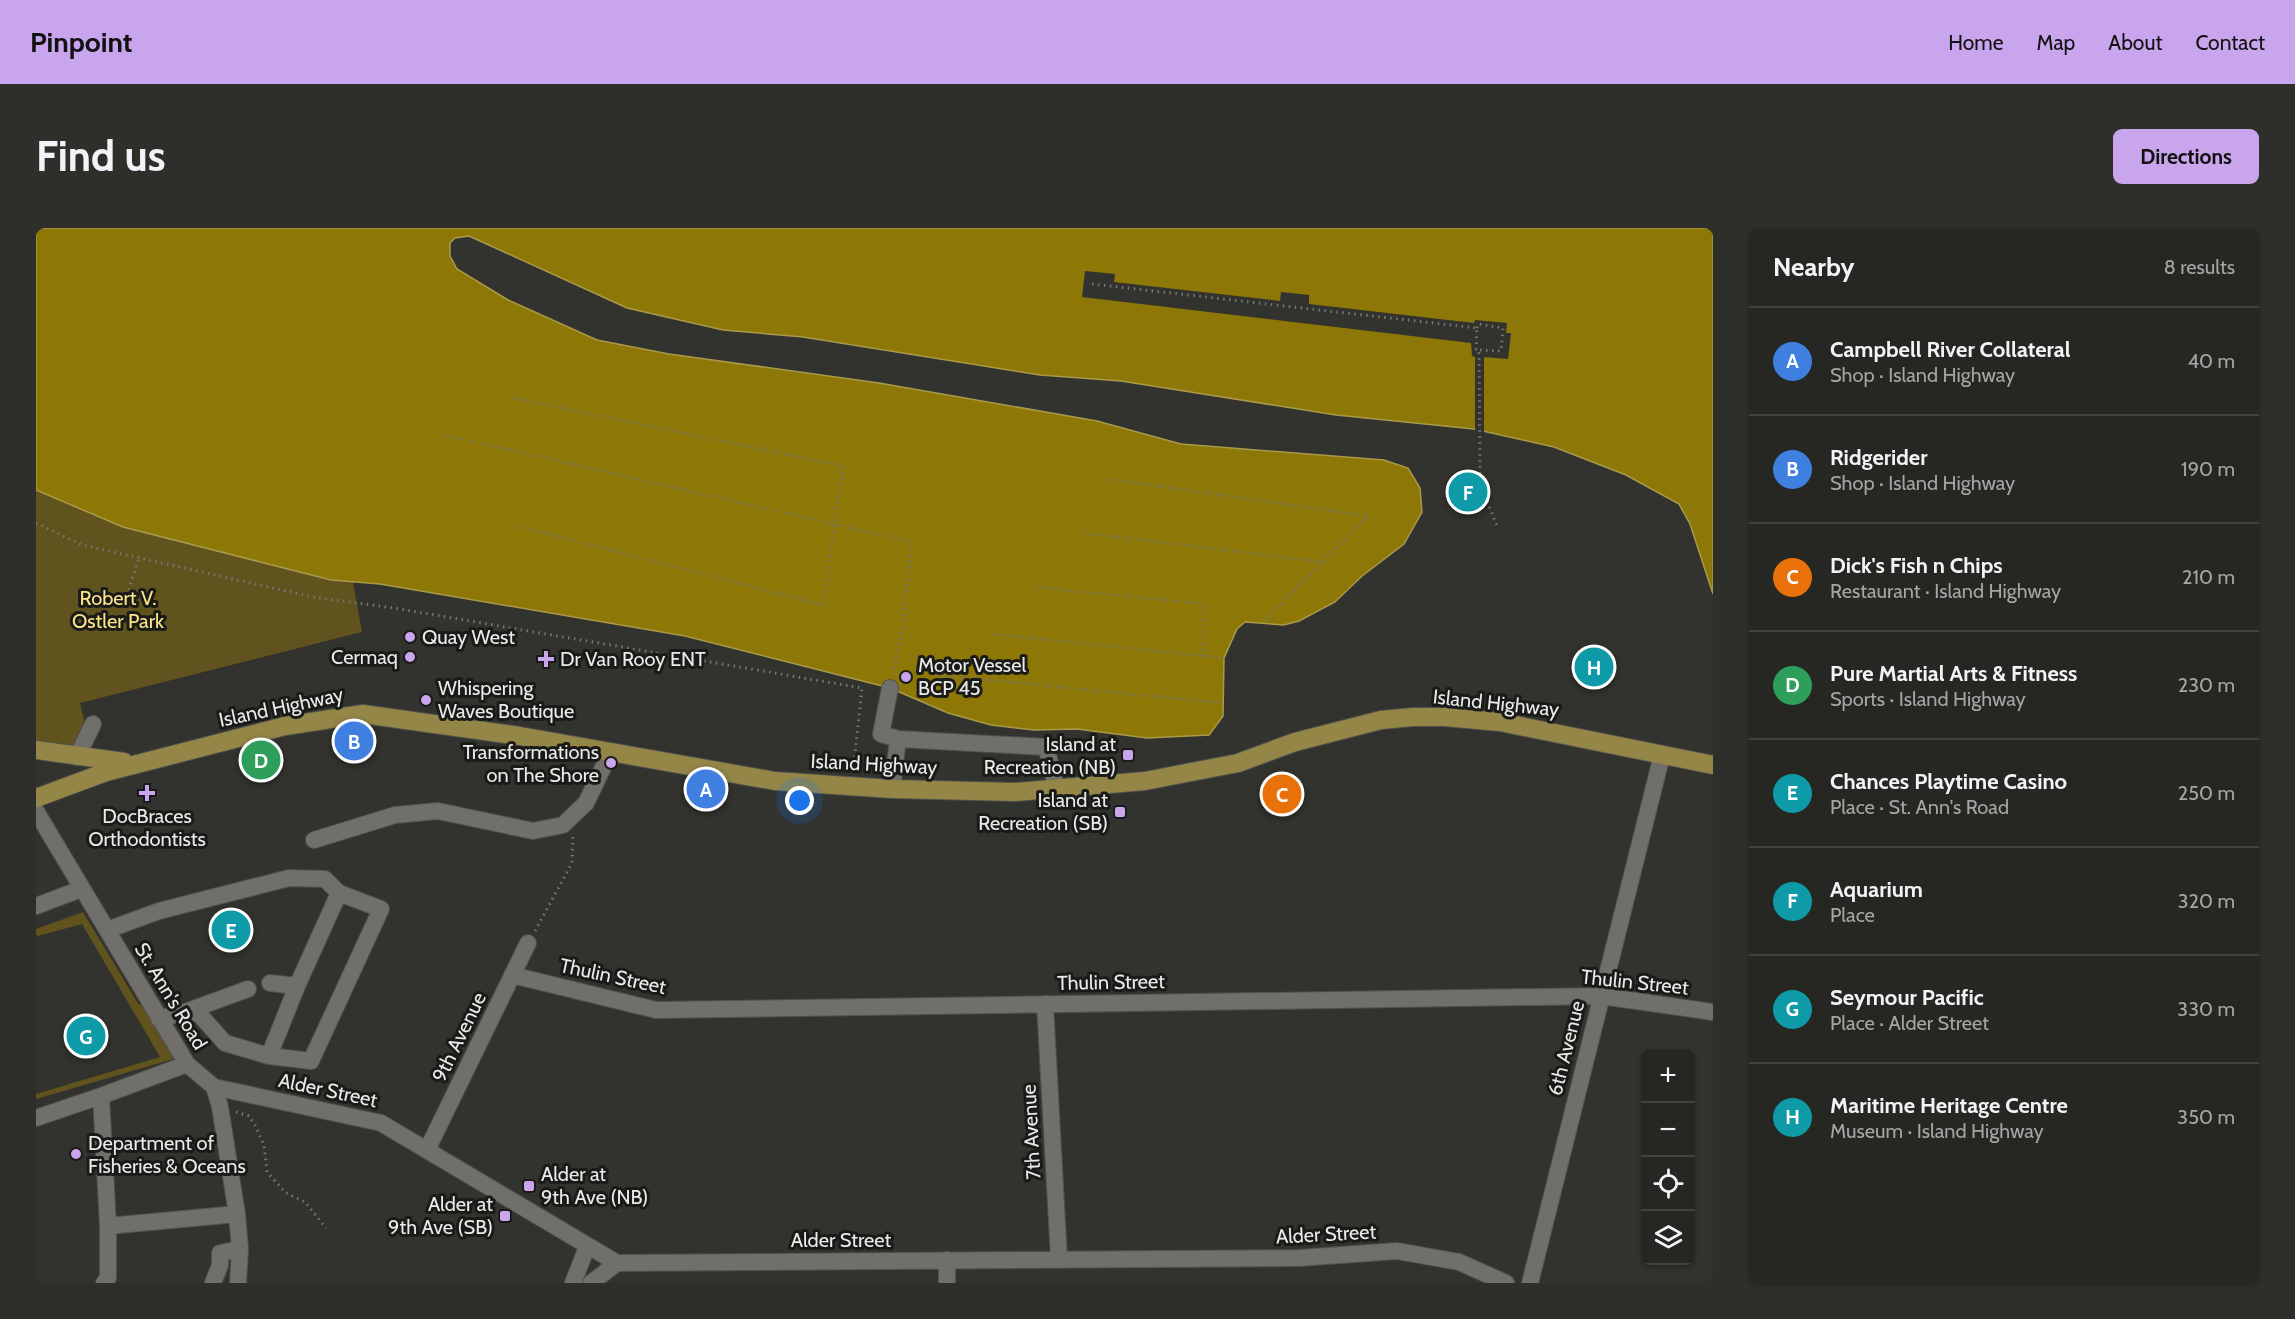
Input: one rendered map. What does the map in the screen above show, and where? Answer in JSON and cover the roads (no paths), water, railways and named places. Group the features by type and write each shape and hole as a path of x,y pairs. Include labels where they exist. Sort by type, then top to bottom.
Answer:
{"main road":[{"name":"Island Highway","path":"36,798 106,772 285,726 363,714 611,751 775,781 892,789 1015,792 1145,781 1238,763 1295,742 1381,720 1413,717 1445,717 1500,722 1713,765"},
{"path":"36,750 138,764"}],"street":[{"path":"890,688 881,735 898,739 1046,747 1057,789"},
{"path":"77,757 93,724"},
{"path":"892,789 898,739"},
{"path":"314,840 395,815 438,811 534,831 563,825 586,803 611,751"},
{"name":"6th Avenue","path":"1530,1283 1662,754"},
{"name":"St. Ann's Road","path":"36,811 186,1064 214,1087"},
{"path":"107,930 159,911 289,878 325,879 339,894 381,909 311,1061 269,1056 225,1043 199,1014 185,1012"},
{"path":"36,906 81,890"},
{"path":"269,1056 297,986 339,894"},
{"name":"9th Avenue","path":"427,1150 528,943"},
{"name":"Thulin Street","path":"513,975 656,1010 1601,996 1713,1012"},
{"path":"270,982 297,986"},
{"path":"159,1019 185,1012 248,988"},
{"name":"7th Avenue","path":"1046,1004 1059,1259"},
{"path":"36,1118 186,1064"},
{"path":"214,1087 220,1107 237,1214 240,1249 238,1283"},
{"name":"Alder Street","path":"214,1087 381,1124 617,1263 1299,1258 1397,1251 1459,1262 1506,1283"},
{"path":"101,1096 108,1226 108,1278 104,1283"},
{"path":"108,1226 237,1214"},
{"path":"573,1283 587,1246"},
{"path":"213,1283 220,1265 220,1253 240,1249"},
{"path":"947,1260 947,1283"},
{"path":"591,1283 617,1263"}],"place":[{"name":"Aquarium","path":"1468,492"},
{"name":"Quay West","path":"410,637"},
{"name":"Cermaq","path":"410,657"},
{"name":"Dr Van Rooy ENT","path":"546,659"},
{"name":"Maritime Heritage Centre","path":"1594,667"},
{"name":"Motor Vessel BCP 45","path":"906,677"},
{"name":"Whispering Waves Boutique","path":"426,700"},
{"name":"Ridgerider","path":"354,741"},
{"name":"Island at Recreation (NB)","path":"1128,755"},
{"name":"Pure Martial Arts & Fitness","path":"261,760"},
{"name":"Transformations on The Shore","path":"611,763"},
{"name":"Campbell River Collateral","path":"706,789"},
{"name":"DocBraces Orthodontists","path":"147,793"},
{"name":"Dick's Fish n Chips","path":"1282,794"},
{"name":"Island at Recreation (SB)","path":"1120,812"},
{"name":"Chances Playtime Casino","path":"231,930"},
{"name":"Seymour Pacific","path":"86,1036"},
{"name":"Department of Fisheries & Oceans","path":"76,1154"},
{"name":"Alder at 9th Ave (NB)","path":"529,1186"},
{"name":"Alder at 9th Ave (SB)","path":"505,1216"}],"park label":[{"name":"Robert V. Ostler Park","path":"118,610"}]}
